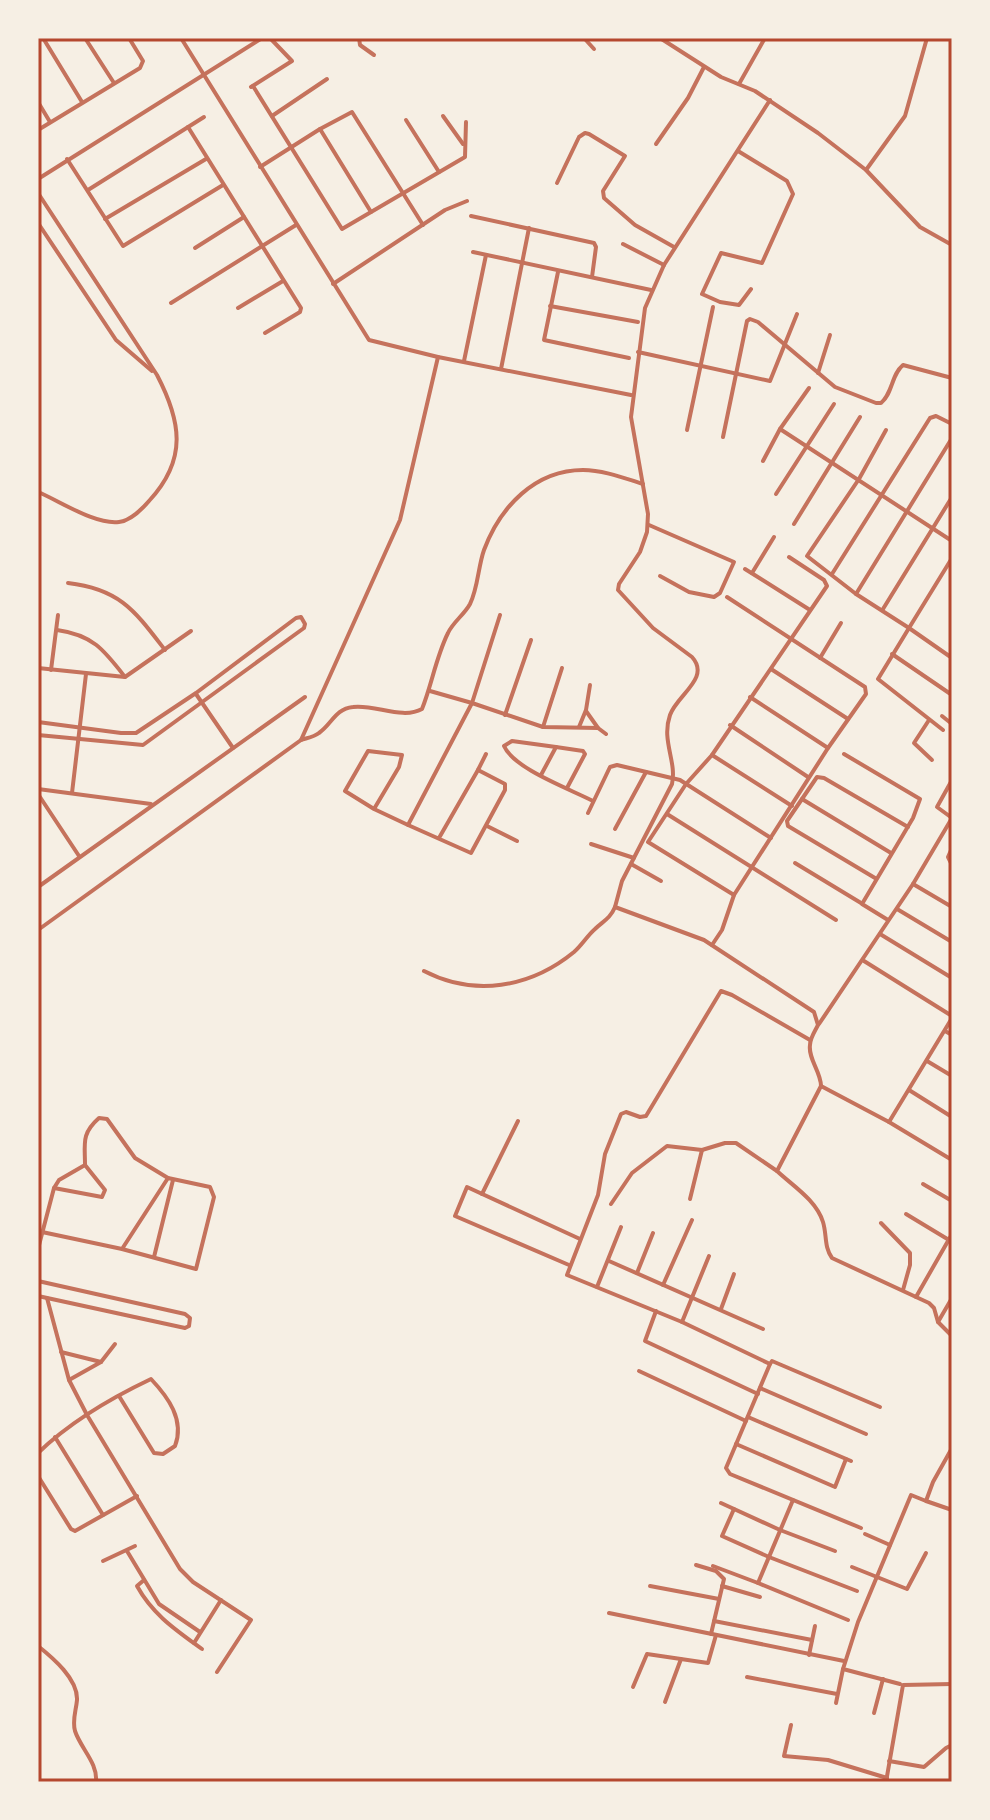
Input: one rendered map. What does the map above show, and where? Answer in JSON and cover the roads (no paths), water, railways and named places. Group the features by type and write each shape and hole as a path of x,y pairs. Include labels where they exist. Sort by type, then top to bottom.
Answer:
{"street":[{"path":"43,38 82,102"},
{"path":"85,38 114,83"},
{"path":"38,130 143,65 129,38"},
{"path":"181,38 369,340 438,357 631,395"},
{"path":"38,179 262,38"},
{"path":"270,38 292,61 252,86 343,229 465,157 466,122"},
{"path":"359,38 360,45 374,55"},
{"path":"584,38 594,49"},
{"path":"660,38 721,77 770,100 866,170 920,227 952,245"},
{"path":"739,84 765,38"},
{"path":"866,170 905,116 927,38"},
{"path":"656,144 688,98 704,67"},
{"path":"272,116 327,79"},
{"path":"424,971 467,987 495,986 548,969 574,952 610,918 622,881 667,796 673,778 668,749 669,720 681,696 698,676 699,666 692,657 653,628 618,590 640,552 648,524 631,423 638,352 645,308 664,265 770,100"},
{"path":"38,102 50,122"},
{"path":"260,167 289,147 346,114 353,113 423,225"},
{"path":"443,116 464,146"},
{"path":"88,190 204,117"},
{"path":"406,120 439,172"},
{"path":"188,127 301,311 265,333"},
{"path":"320,129 371,212"},
{"path":"557,183 579,137 589,134 625,156 603,191 604,198 635,225 674,247"},
{"path":"738,151 787,181 793,194 764,261 759,264 721,253 702,294 720,302 739,305 751,289"},
{"path":"105,219 207,158"},
{"path":"67,159 120,245 124,246 223,185"},
{"path":"38,492 91,517 119,522 146,505 166,479 177,441 178,423 157,375 39,195"},
{"path":"333,284 445,210 467,201"},
{"path":"471,216 594,243 592,277"},
{"path":"195,248 244,217"},
{"path":"38,223 116,340 157,375"},
{"path":"171,303 296,225"},
{"path":"501,369 529,228"},
{"path":"623,244 664,265"},
{"path":"473,252 651,290"},
{"path":"464,361 486,255"},
{"path":"558,272 544,340 629,358"},
{"path":"238,308 283,281"},
{"path":"550,306 638,322"},
{"path":"687,430 713,307"},
{"path":"638,352 770,381 797,314"},
{"path":"723,437 748,319 758,322 835,387 878,404 887,398 903,365 952,378"},
{"path":"818,373 830,335"},
{"path":"301,740 400,520 438,357"},
{"path":"763,461 780,429 809,388"},
{"path":"776,494 834,404"},
{"path":"794,524 860,417"},
{"path":"832,574 932,417 952,424"},
{"path":"780,429 952,541"},
{"path":"886,430 859,479 807,556 856,594 883,609 952,658"},
{"path":"856,594 952,438"},
{"path":"38,930 301,740 320,732 340,710 370,707 408,713 419,711 450,628 470,604 485,547 519,494 549,476 575,470 599,471 643,484"},
{"path":"883,609 952,497"},
{"path":"648,524 734,562 720,593 714,597 689,592 660,576"},
{"path":"752,573 774,537"},
{"path":"734,895 648,842 686,784 712,755 827,586 827,582 789,557"},
{"path":"943,730 878,679 952,558"},
{"path":"745,569 810,610"},
{"path":"68,583 92,587 130,606 165,650"},
{"path":"712,945 725,922 734,895 828,748 865,697 866,689 727,597"},
{"path":"51,670 58,615"},
{"path":"408,825 472,703 500,615"},
{"path":"38,722 136,733 196,693 296,618 303,619 304,628 143,745 38,735"},
{"path":"820,658 841,623"},
{"path":"57,630 80,635 97,644 125,677"},
{"path":"38,668 125,677 191,631"},
{"path":"505,715 531,640"},
{"path":"892,654 952,695"},
{"path":"543,727 562,668"},
{"path":"771,669 848,719"},
{"path":"72,793 86,674"},
{"path":"579,727 586,710 590,685"},
{"path":"429,691 543,727 598,728"},
{"path":"196,693 233,748"},
{"path":"38,886 305,697"},
{"path":"750,697 828,748"},
{"path":"586,710 606,734"},
{"path":"942,716 952,724"},
{"path":"929,720 914,743 932,760"},
{"path":"730,725 809,777"},
{"path":"567,788 584,753 512,741 505,743 505,750 511,758 541,775 594,802"},
{"path":"541,775 556,747"},
{"path":"374,809 399,767 400,753 368,751 345,791 347,795 374,809 408,825 471,853 506,787 478,770"},
{"path":"439,838 486,754"},
{"path":"844,754 920,798 920,805 908,827 862,904"},
{"path":"712,755 792,806"},
{"path":"588,813 611,766 673,778 771,838"},
{"path":"615,829 646,772"},
{"path":"875,878 788,826 787,821 815,778 821,776 908,827"},
{"path":"777,1171 821,1086 810,1040 864,961 952,818 937,807 952,780"},
{"path":"38,792 72,793 153,804"},
{"path":"38,792 79,856"},
{"path":"802,799 891,853"},
{"path":"667,814 836,920"},
{"path":"487,826 517,841"},
{"path":"591,844 632,861 661,881"},
{"path":"952,848 948,857 952,865"},
{"path":"795,863 888,920"},
{"path":"913,884 952,907"},
{"path":"615,907 712,945 802,1002 817,1015 818,1025"},
{"path":"897,909 952,942"},
{"path":"880,934 952,978"},
{"path":"864,961 952,1017 889,1122"},
{"path":"770,1364 682,1322 567,1275 598,1195 605,1154 621,1114 646,1116 721,991 810,1040"},
{"path":"945,1031 952,1035"},
{"path":"927,1061 952,1076"},
{"path":"821,1086 952,1160"},
{"path":"909,1090 952,1117"},
{"path":"42,1232 196,1269 214,1197 210,1187 171,1179 135,1158 107,1119 101,1117 88,1128 86,1134 85,1165 105,1190 102,1197 54,1188"},
{"path":"482,1194 518,1121"},
{"path":"611,1204 632,1173 664,1147 702,1150 736,1143 777,1171 818,1210 824,1224 827,1250 832,1258 933,1306 938,1322 952,1336"},
{"path":"690,1199 702,1150"},
{"path":"38,1249 54,1188 59,1180 85,1165"},
{"path":"122,1249 171,1179"},
{"path":"154,1257 171,1179"},
{"path":"923,1184 952,1201"},
{"path":"569,1265 455,1216 467,1187 580,1239"},
{"path":"906,1214 950,1237 916,1297"},
{"path":"663,1285 692,1220"},
{"path":"881,1223 910,1253 903,1290"},
{"path":"597,1287 621,1227"},
{"path":"637,1273 653,1233"},
{"path":"682,1322 709,1256"},
{"path":"609,1261 763,1329"},
{"path":"721,1309 734,1274"},
{"path":"38,1281 185,1314 190,1318 189,1326 185,1328 38,1296"},
{"path":"47,1298 69,1380 87,1415 186,1576 251,1621 217,1672"},
{"path":"938,1322 952,1298"},
{"path":"656,1311 645,1341 866,1434"},
{"path":"69,1380 101,1362 115,1344"},
{"path":"61,1352 101,1362"},
{"path":"861,1528 730,1474 726,1468 772,1361 880,1407"},
{"path":"639,1371 848,1460 835,1487 736,1444"},
{"path":"38,1453 87,1415 119,1396 153,1379 176,1414 175,1446 163,1454 154,1453 119,1396"},
{"path":"55,1437 103,1515"},
{"path":"926,1501 952,1448"},
{"path":"38,1476 71,1529 78,1531 137,1496"},
{"path":"836,1703 844,1661 911,1495 952,1510"},
{"path":"758,1583 793,1500"},
{"path":"721,1503 835,1551"},
{"path":"734,1509 722,1536 857,1591"},
{"path":"865,1534 890,1545"},
{"path":"103,1561 135,1546"},
{"path":"127,1551 159,1604 200,1632"},
{"path":"852,1567 907,1589 926,1553"},
{"path":"633,1687 647,1654 708,1663 724,1579 720,1573 696,1565"},
{"path":"713,1566 848,1620"},
{"path":"145,1580 137,1586 157,1615 202,1649"},
{"path":"650,1586 719,1599"},
{"path":"722,1586 760,1597"},
{"path":"194,1643 221,1600"},
{"path":"609,1613 844,1661"},
{"path":"714,1621 812,1640"},
{"path":"809,1655 815,1626"},
{"path":"38,1646 52,1657 74,1686 77,1699 74,1726 85,1753 95,1766 96,1782"},
{"path":"665,1702 681,1659"},
{"path":"843,1669 900,1684"},
{"path":"747,1677 837,1694"},
{"path":"874,1713 883,1679"},
{"path":"791,1725 784,1756 828,1760 886,1780 903,1685 952,1684"},
{"path":"889,1761 924,1767 952,1745"}]}
